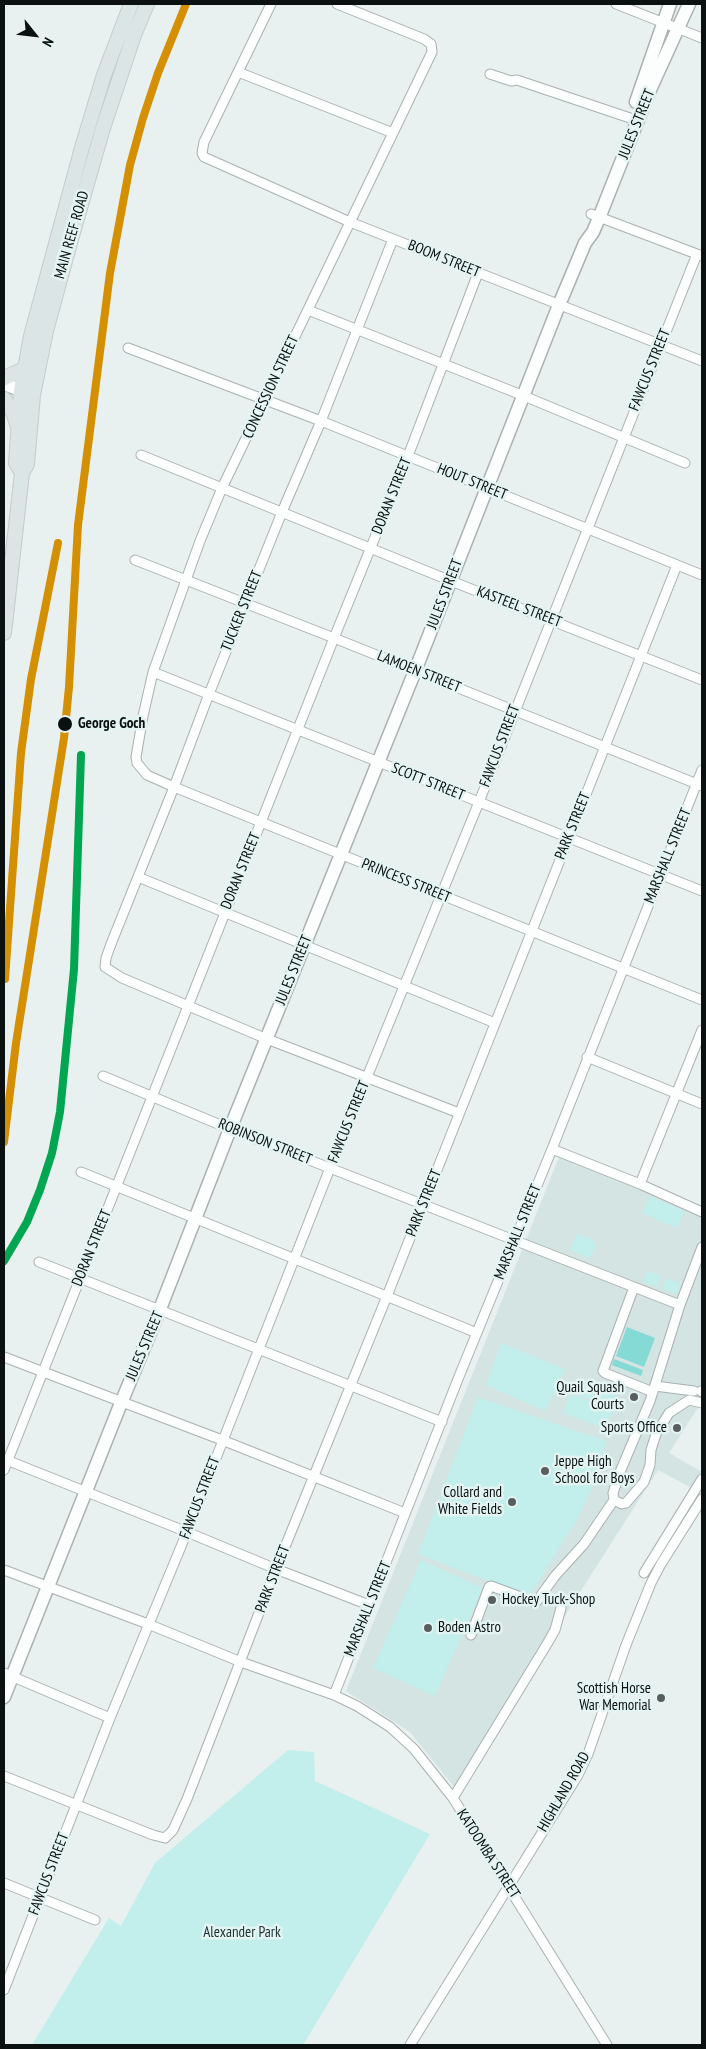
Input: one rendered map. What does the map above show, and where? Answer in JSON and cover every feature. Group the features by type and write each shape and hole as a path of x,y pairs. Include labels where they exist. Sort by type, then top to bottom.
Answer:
{"main road":[{"name":"MAIN REEF ROAD","path":"4,633 22,473 27,464 27,393 24,369 66,201 104,75 131,4"},
{"name":"MAIN REEF ROAD","path":"22,473 16,463 19,429 27,393 86,184 117,84 147,4"},
{"name":"JULES STREET","path":"595,216 670,4"},
{"name":"JULES STREET","path":"4,1697 8,1675 86,1493 196,1219 230,1128 415,671 585,243 586,229 595,216 689,4"},
{"path":"4,378 24,369"},
{"path":"4,384 27,393"},
{"path":"4,399 13,412 19,429"}],"street":[{"path":"272,4 238,72 393,133"},
{"name":"CONCESSION STREET","path":"139,739 153,672 222,488 430,57 432,48 424,39 337,4"},
{"path":"616,4 702,38"},
{"name":"BOOM STREET","path":"238,72 204,142 202,153 207,160 350,222 702,361"},
{"path":"490,74 511,81 517,80 630,118"},
{"path":"595,216 699,255"},
{"name":"TUCKER STREET","path":"188,1005 107,970 105,967 106,958 209,694 282,512 321,421 393,238"},
{"name":"FAWCUS STREET","path":"4,1988 110,1718 187,1532 296,1258 330,1168 479,802 660,343 699,255"},
{"name":"DORAN STREET","path":"4,1470 6,1460 44,1372 261,821 408,456 478,272"},
{"path":"308,310 524,396 685,463"},
{"name":"HOUT STREET","path":"128,348 321,421 702,575"},
{"name":"KASTEEL STREET","path":"140,455 451,580 642,654 702,680"},
{"name":"LAMOEN STREET","path":"135,560 700,785"},
{"name":"PARK STREET","path":"76,1805 153,1836 165,1838 173,1830 187,1799 313,1476 387,1296 677,565"},
{"name":"SCOTT STREET","path":"153,672 702,892"},
{"name":"PRINCESS STREET","path":"139,739 136,757 139,767 147,775 702,1000"},
{"name":"MARSHALL STREET","path":"334,1695 660,875 700,785 702,770"},
{"path":"138,877 495,1023"},
{"path":"188,1005 267,1039 460,1113"},
{"path":"640,1184 702,1030"},
{"path":"587,1057 702,1104"},
{"name":"ROBINSON STREET","path":"103,1076 423,1205 680,1305"},
{"path":"552,1149 640,1184 702,1212"},
{"path":"81,1172 477,1333"},
{"path":"471,1635 491,1586 534,1602 537,1601 555,1576 584,1544 614,1500 613,1493 620,1472 654,1389 680,1305 702,1247"},
{"path":"39,1262 442,1422"},
{"path":"634,1287 604,1371 605,1374 654,1389 699,1391"},
{"path":"4,1357 406,1513"},
{"path":"614,1500 622,1504 626,1503 640,1488 650,1465 651,1450 656,1434 669,1413 689,1400 700,1402"},
{"path":"6,1460 187,1532 276,1570 369,1605"},
{"path":"644,1573 702,1479"},
{"name":"HIGHLAND ROAD","path":"410,2045 584,1764 648,1589 656,1572 702,1499"},
{"name":"KATOOMBA STREET","path":"4,1570 148,1624 241,1662 334,1695 373,1715 400,1736 414,1749 452,1798 608,2045"},
{"path":"452,1798 547,1644 555,1630 561,1608"},
{"path":"8,1675 110,1718"},
{"path":"4,1776 76,1805"},
{"path":"4,1883 95,1920"}],"shaded area":[{"name":"Jeppe High School for Boys","path":"561,1152 654,1190 702,1207 702,1401 669,1453 702,1472 692,1488 658,1470 455,1788 410,1732 346,1691"}],"green space":[{"path":"650,1196 684,1211 677,1228 642,1213"},
{"path":"577,1234 592,1239 596,1246 590,1258 570,1250"},
{"path":"647,1271 661,1276 657,1287 643,1282"},
{"path":"667,1278 680,1284 676,1294 662,1289"},
{"path":"501,1343 565,1369 545,1411 486,1385"},
{"path":"576,1379 616,1394 611,1407 571,1393"},
{"path":"570,1394 613,1410 606,1429 563,1413"},
{"name":"Collard and White Fields","path":"478,1397 606,1441 595,1481 576,1522 530,1594 489,1581 418,1554"},
{"name":"Boden Astro","path":"421,1560 483,1588 435,1696 373,1668"},
{"name":"Alexander Park","path":"288,1750 314,1752 315,1781 430,1834 303,2045 32,2045 109,1918 121,1926 155,1863"}],"water":[{"path":"627,1327 655,1338 644,1367 616,1356"},
{"path":"614,1359 643,1370 641,1376 612,1365"}],"transit line":[{"path":"4,1142 16,1043 64,738 69,687 78,525 110,273 130,165 143,118 158,73 186,4"},
{"path":"5,979 21,753 31,679 58,543"},
{"path":"4,1261 27,1222 40,1190 52,1153 60,1112 74,969 81,755"}],"place":[{"name":"George Goch","path":"65,724"},
{"name":"Quail Squash Courts","path":"634,1397"},
{"name":"Sports Office","path":"677,1428"},
{"name":"Jeppe High School for Boys","path":"545,1471"},
{"name":"Collard and White Fields","path":"512,1502"},
{"name":"Hockey Tuck-Shop","path":"492,1600"},
{"name":"Boden Astro","path":"428,1628"},
{"name":"Scottish Horse War Memorial","path":"661,1698"}]}
